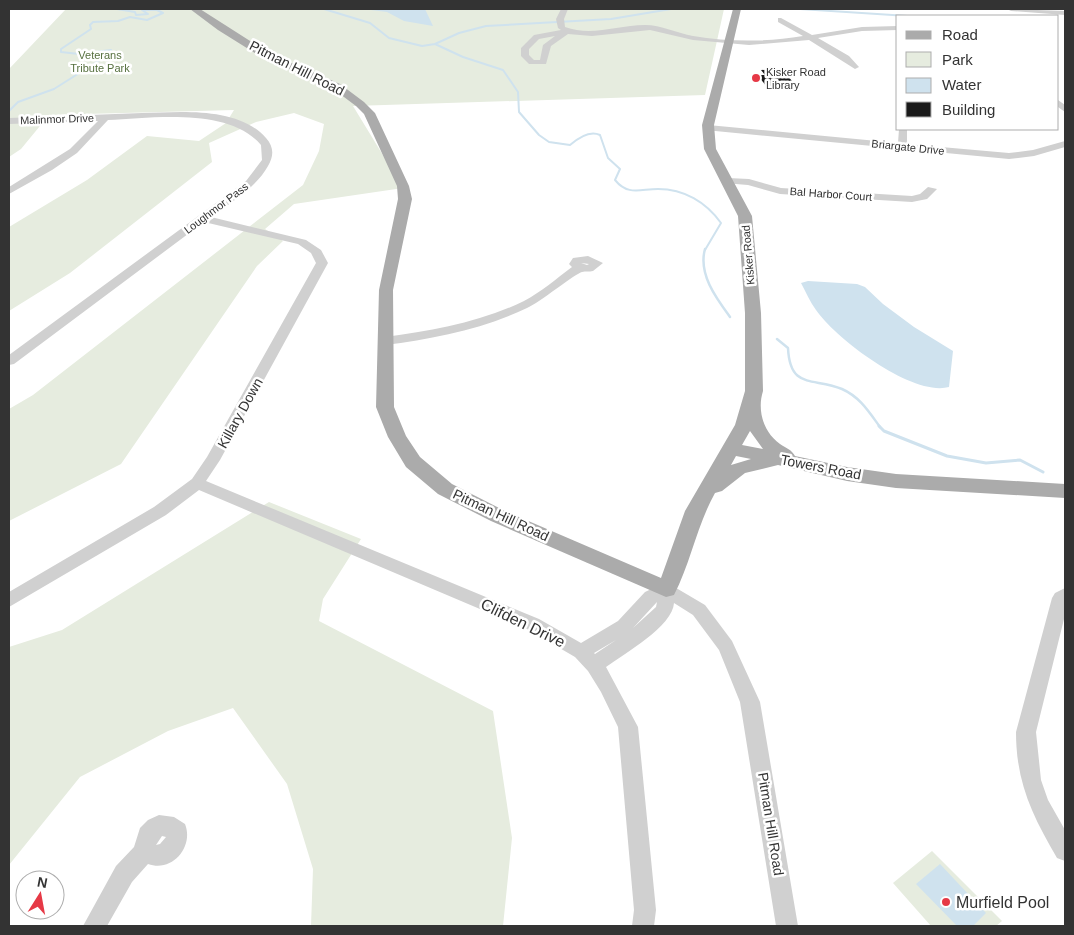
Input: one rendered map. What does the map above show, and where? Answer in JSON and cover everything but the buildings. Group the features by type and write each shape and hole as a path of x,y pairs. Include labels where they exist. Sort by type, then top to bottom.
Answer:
{"main road":[{"name":"Pitman Hill Road","path":"194,9 265,55 336,86 369,113 403,186 405,199 386,290 385,407 397,437 413,462 445,488 498,516 666,589"},
{"name":"Kisker Road","path":"732,449 752,403 754,391 753,313 749,254 745,216 710,149 712,128 737,9"},
{"path":"752,403 754,423 770,446 783,455 818,468"},
{"path":"666,589 700,501 732,449"},
{"name":"Towers Road","path":"732,449 818,468 896,481 1065,491"},
{"path":"700,501 739,468 756,463 793,462"}],"street":[{"path":"564,9 560,20 562,28 568,32"},
{"path":"1011,9 1065,12"},
{"path":"781,20 846,58 854,67"},
{"path":"568,32 547,44 543,62 532,62 525,56 525,48 537,37 568,32 593,34 652,28 694,38 773,43 868,28 896,28"},
{"name":"Loughmor Pass","path":"9,362 250,183 263,168 268,151 263,136 250,128 214,118 185,115 104,118"},
{"path":"9,191 66,158 95,132 104,118"},
{"name":"Malinmor Drive","path":"9,121 104,118"},
{"name":"Briargate Drive","path":"712,128 1009,156 1034,153 1065,144"},
{"path":"902,147 903,130"},
{"name":"Bal Harbor Court","path":"728,181 749,182 780,191 912,199 923,197 932,189"},
{"name":"Killary Down","path":"9,600 160,511 197,483 218,451 322,263 321,257 315,250 302,242 202,218"},
{"path":"386,341 422,337 521,307 541,296 578,268"},
{"name":"Clifden Drive","path":"197,483 533,624 581,652 608,686 628,727 645,910 643,926"},
{"path":"581,652 665,609 666,589"},
{"name":"Pitman Hill Road","path":"666,589 699,610 726,646 750,702 787,926"},
{"path":"1065,596 1061,598 1026,732 1028,774 1042,813 1065,850"},
{"path":"594,666 640,623"},
{"path":"94,926 124,874 146,851"}],"green space":[{"name":"Veterans Tribute Park","path":"66,9 724,9 705,95 353,106 403,188 294,204 265,229 283,241 257,266 121,464 9,521 9,409 33,395 303,185 319,151 324,124 294,113 256,122 209,143 212,162 70,273 9,311 9,227 87,180 147,136 199,141 226,123 234,110 49,115 21,149 9,157 9,69"},
{"path":"269,502 361,539 323,599 319,621 493,711 512,838 503,926 311,926 313,869 287,784 233,708 168,731 80,777 9,865 9,647 62,630"},
{"name":"Murfield Pool","path":"932,851 1002,921 996,926 931,926 893,883"}],"water":[{"path":"363,9 425,9 433,26 404,21 387,12"},
{"path":"808,281 857,284 865,287 883,304 914,327 953,351 949,387 934,388 896,375 857,350 840,336 816,310 801,283"},
{"path":"940,864 986,913 973,926 957,926 916,884"}],"waterway":[{"path":"9,111 18,102 54,89 111,53 111,50 79,54 61,52 61,49 91,29 90,25 93,22 118,21 130,17 147,20 163,13 157,10 142,10 148,14 136,15 135,12 117,9"},
{"path":"324,9 370,23 389,38 422,46 435,44"},
{"path":"435,44 459,33 486,26 611,19 671,9"},
{"path":"800,9 896,15"},
{"path":"435,44 463,57 503,70 518,92 519,112 539,135 549,142 570,145 580,137 588,134 600,135 608,158 620,169 615,180 625,188 630,190 658,189 677,191 701,203 721,223 705,250"},
{"path":"705,249 703,258 706,276 714,294 730,317"},
{"path":"777,339 788,348 793,370 798,376 805,380 848,392 864,405 880,427"},
{"path":"880,427 884,431 947,456 986,463 1020,460 1043,472"}],"place":[{"name":"Kisker Road Library","path":"756,78"},
{"name":"Murfield Pool","path":"946,902"}]}
